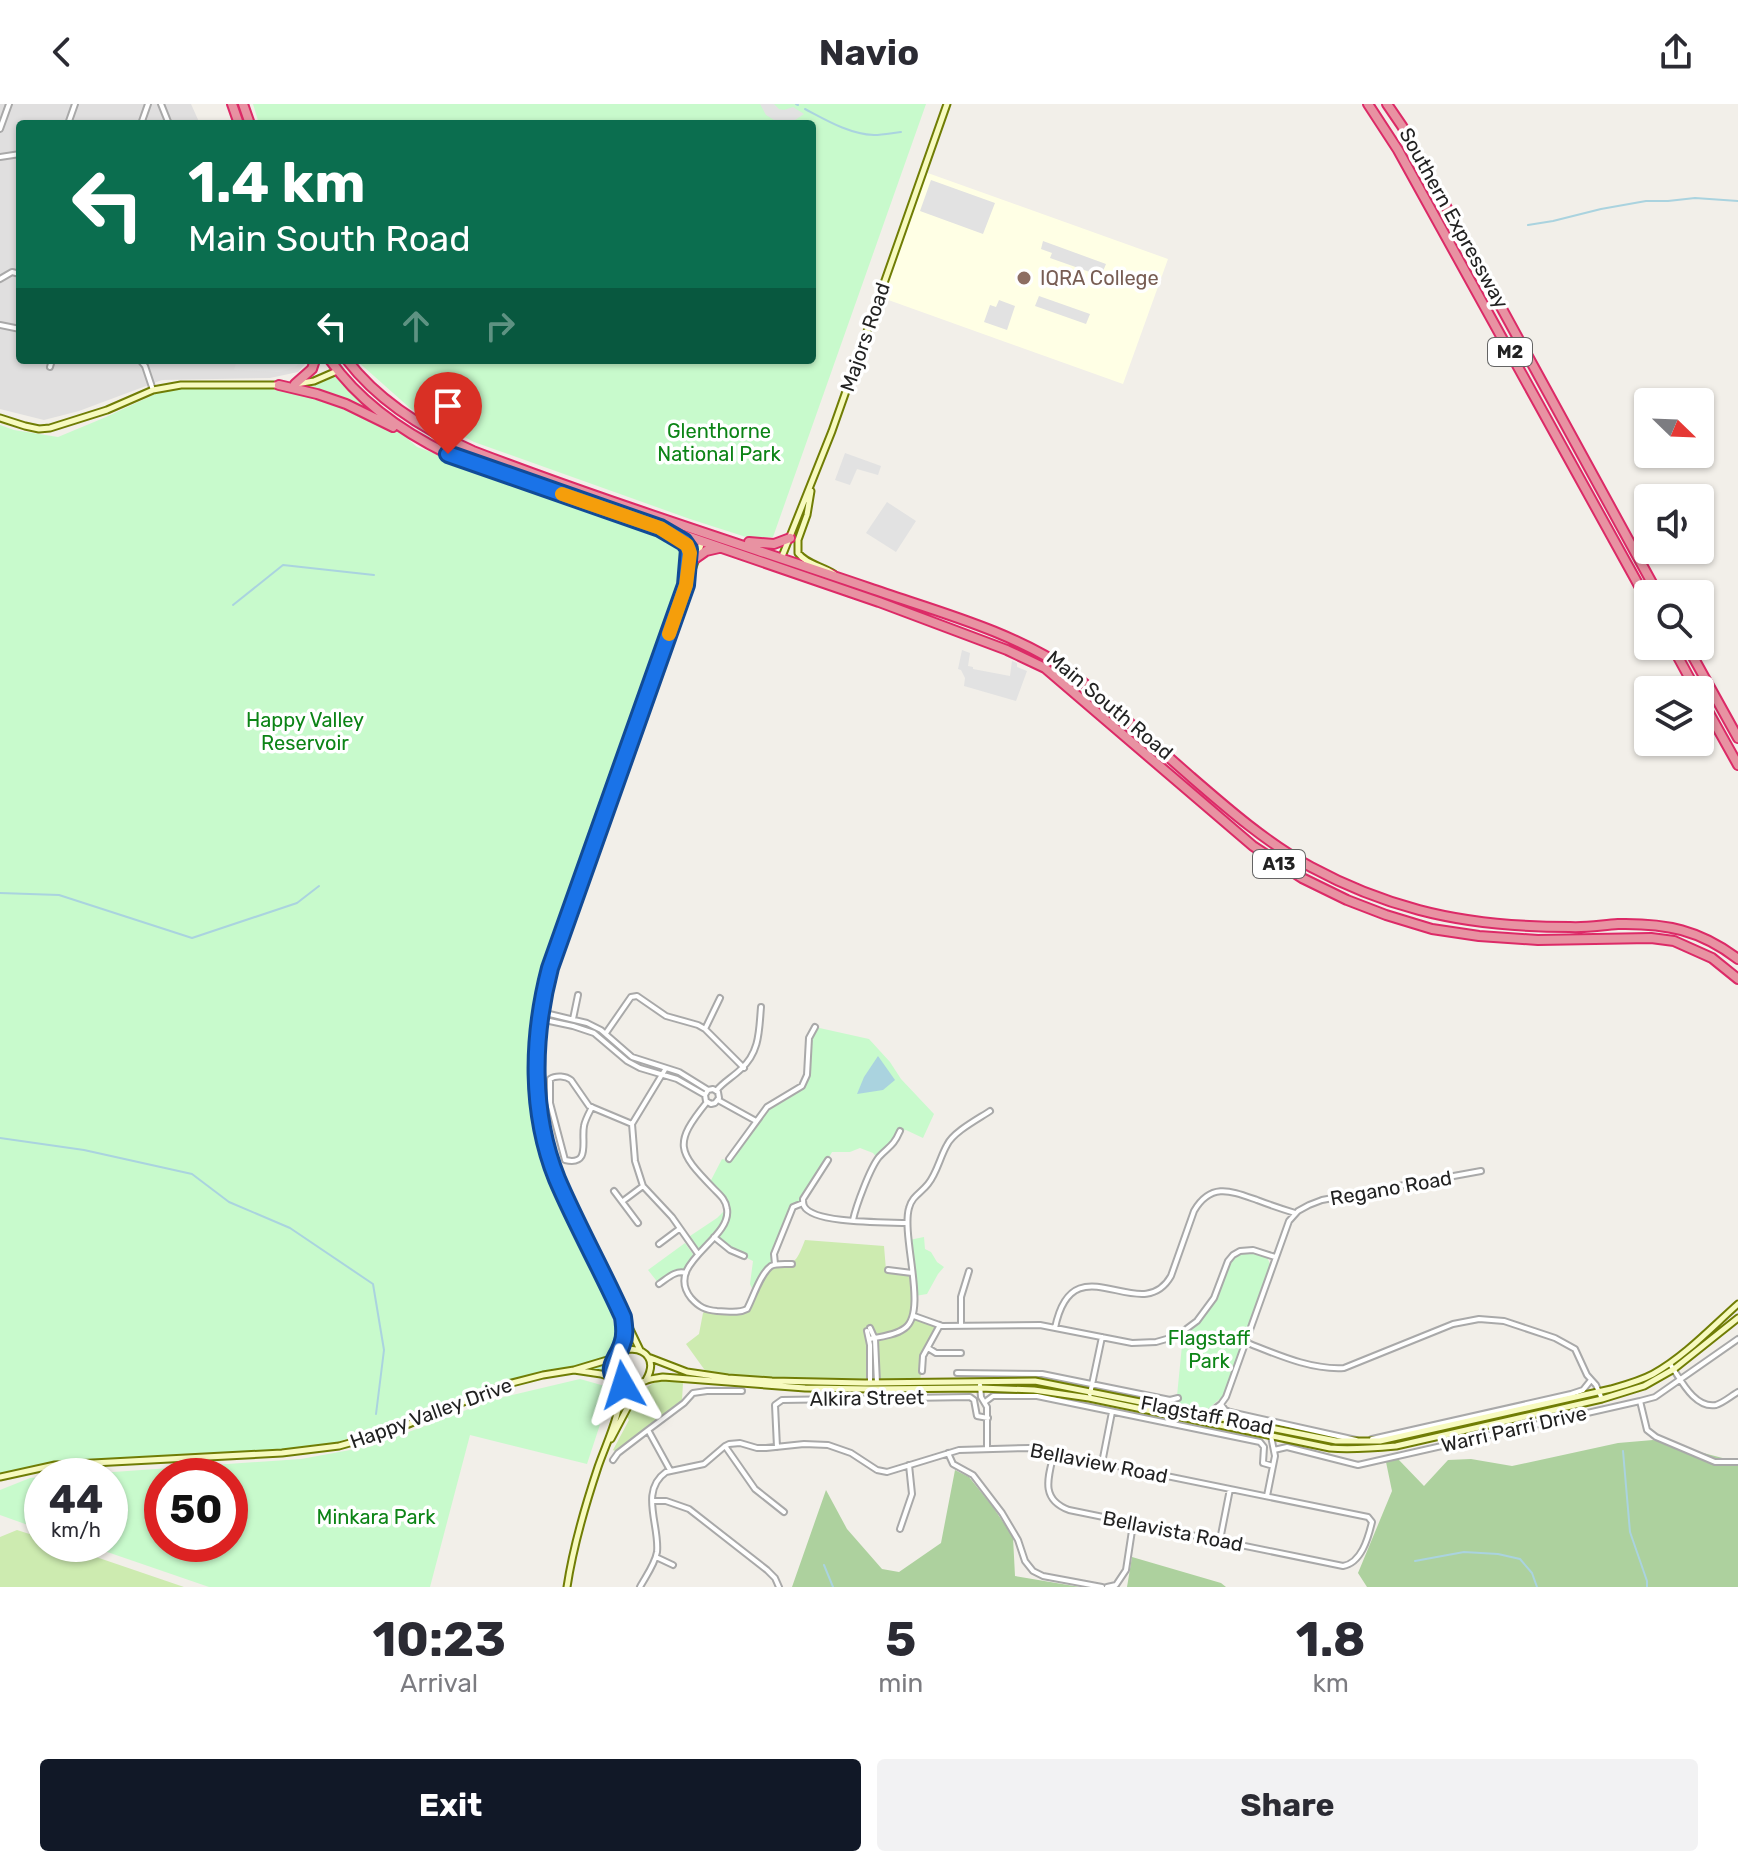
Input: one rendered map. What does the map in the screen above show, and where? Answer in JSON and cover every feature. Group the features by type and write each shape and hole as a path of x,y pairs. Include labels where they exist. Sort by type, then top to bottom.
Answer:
{"highway":[{"name":"Southern Expressway","path":"1368,104 1398,150 1636,580"},
{"name":"Southern Expressway","path":"1387,104 1402,126 1650,580"},
{"path":"295,384 309,373 314,364"},
{"name":"Main South Road","path":"333,364 379,411 416,437 466,461 720,548 842,579 981,628 1052,658 1261,835 1310,867 1369,895 1422,911 1520,926 1663,925 1691,932 1738,959"},
{"path":"337,364 337,371 350,364"},
{"name":"Main South Road","path":"350,364 406,416 455,443 720,537 1045,668 1253,846 1302,878 1347,900 1432,929 1479,936 1538,940 1662,939 1702,953 1738,979"},
{"path":"279,385 346,404 416,437"},
{"path":"702,542 706,532"},
{"name":"A13","path":"720,537 774,544 790,538"},
{"path":"696,558 706,551 720,548"},
{"path":"981,628 987,634 1026,650 1025,658"},
{"path":"1695,660 1738,738"},
{"path":"1714,722 1738,765"},
{"path":"1253,846 1261,835"}],"main road":[{"name":"Majors Road","path":"780,563 814,478 947,104"},
{"path":"0,418 39,429 50,428 107,410 153,390 181,385 295,384 314,381 337,371"},
{"name":"A13","path":"814,478 807,515 798,540 798,553 804,560 842,579"},
{"name":"A13","path":"660,528 689,548 686,585"},
{"path":"600,1462 650,1369 647,1357 623,1317 572,1211 547,1148 537,1103 540,1016 550,968 702,542"},
{"name":"Flagstaff Road","path":"1210,1420 1336,1441 1380,1441 1599,1392 1643,1379 1672,1366 1738,1304"},
{"path":"567,1587 572,1556 619,1407 618,1381 612,1368 624,1338 623,1317"},
{"name":"Flagstaff Road","path":"643,1382 667,1377 765,1386 980,1385 1035,1381 1271,1436 1349,1450 1396,1446 1602,1399 1644,1386 1738,1318"},
{"path":"617,1355 630,1348 641,1351"},
{"name":"Happy Valley Drive","path":"0,1477 41,1467 80,1463 322,1450 372,1438 508,1384 574,1370 617,1355"},
{"name":"Flagstaff Road","path":"647,1357 681,1371 728,1378 873,1386"},
{"name":"Happy Valley Drive","path":"574,1370 594,1372 618,1381"},
{"path":"618,1381 632,1387 643,1382"}],"street":[{"path":"1,126 9,104"},
{"path":"143,364 153,390"},
{"path":"573,1019 578,995"},
{"path":"604,1035 633,996 641,998 666,1016 705,1029 744,1068"},
{"path":"705,1029 720,998"},
{"path":"540,1016 604,1035 627,1061 706,1093 716,1091 744,1068 757,1048 761,1007"},
{"path":"540,1016 587,1023 632,1057 679,1072 706,1093 707,1102 689,1124 684,1151 726,1204 727,1221 686,1273 687,1293 699,1307 741,1312 747,1309 769,1267 792,1264"},
{"path":"729,1159 767,1107 802,1086 807,1075 809,1038 815,1027"},
{"path":"666,1068 632,1124 635,1161 643,1186 672,1217 698,1254"},
{"path":"592,1107 583,1130 585,1144 581,1156 567,1161 550,1103 550,1079 553,1077 567,1077 585,1103 632,1124"},
{"path":"707,1102 713,1104 718,1100 716,1091"},
{"path":"718,1100 756,1121"},
{"path":"872,1338 899,1332 907,1327 914,1316 907,1223 911,1202 929,1184 951,1139 990,1111"},
{"path":"853,1220 878,1159 892,1147 900,1131"},
{"path":"803,1203 828,1160"},
{"name":"Regano Road","path":"1295,1213 1322,1200 1481,1171"},
{"path":"622,1202 643,1186"},
{"path":"614,1191 638,1223"},
{"path":"1055,1328 1062,1305 1069,1295 1088,1286 1144,1295 1166,1285 1194,1211 1200,1202 1216,1192 1237,1193 1295,1213 1275,1257 1226,1397 1212,1411 1210,1420"},
{"path":"803,1203 818,1216 907,1223"},
{"path":"775,1264 774,1254 793,1207 803,1203"},
{"path":"659,1244 679,1229"},
{"path":"714,1237 730,1250 744,1256"},
{"path":"914,1316 940,1325 1040,1325 1132,1343 1167,1340 1197,1321 1207,1310 1233,1255 1253,1250 1275,1257"},
{"path":"888,1270 912,1273"},
{"path":"659,1284 679,1271 686,1273"},
{"path":"961,1326 961,1297 969,1271"},
{"path":"1245,1342 1306,1364 1333,1369 1344,1368 1453,1324 1479,1319 1504,1321 1575,1349 1602,1399"},
{"path":"922,1371 923,1356 940,1325"},
{"path":"868,1330 872,1338 873,1386"},
{"path":"1091,1392 1102,1337"},
{"name":"Warri Parri Drive","path":"1274,1450 1287,1447 1358,1465 1640,1401 1655,1397 1738,1339"},
{"path":"928,1348 936,1353 960,1353 958,1360"},
{"path":"960,1366 959,1373 1029,1372 1091,1392 1170,1400 1178,1398"},
{"path":"1672,1366 1695,1398 1708,1405 1719,1404 1738,1392"},
{"path":"1221,1404 1230,1412 1359,1440 1571,1394 1583,1390 1591,1380"},
{"path":"980,1385 981,1397 987,1407 987,1449"},
{"path":"613,1460 696,1392 742,1391"},
{"name":"Flagstaff Road","path":"985,1402 993,1396 1037,1396 1260,1442 1264,1447 1263,1463 1273,1466"},
{"name":"Alkira Street","path":"777,1447 775,1405 782,1400 970,1397 974,1400 977,1416 988,1418"},
{"path":"1640,1401 1644,1424 1656,1437 1715,1462 1738,1462"},
{"path":"1102,1463 1112,1412"},
{"path":"1267,1496 1273,1466 1272,1428"},
{"path":"648,1430 671,1471"},
{"name":"Bellaview Road","path":"725,1446 740,1443 757,1448 804,1444 838,1448 881,1472 959,1450 1029,1448 1368,1517 1372,1522 1371,1528 1358,1558 1352,1564 1343,1566"},
{"path":"640,1587 656,1557 654,1486 662,1475 704,1464 725,1446 755,1489 784,1512"},
{"path":"948,1453 953,1464 973,1475 1002,1513 1018,1540 1025,1561 1033,1571 1043,1576 1105,1587 1116,1585 1126,1570 1133,1523"},
{"name":"Bellavista Road","path":"1054,1453 1048,1478 1049,1489 1052,1500 1060,1507 1343,1566"},
{"path":"900,1529 912,1494 909,1465"},
{"path":"1220,1540 1230,1489"},
{"path":"653,1501 666,1501 689,1509 767,1570 779,1587"},
{"path":"656,1557 673,1565"}],"shaded area":[{"path":"0,104 191,104 198,120 16,120 16,364 305,364 298,372 270,378 162,380 79,411 44,420 0,409"},
{"path":"760,104 774,104 784,110 793,107 804,114 795,120 774,120 766,115"},
{"name":"IQRA College","path":"925,172 1168,259 1123,384 880,297"},
{"path":"931,180 995,203 983,234 920,211"},
{"path":"1043,241 1106,264 1101,276 1050,258 1052,253 1041,249"},
{"path":"1039,296 1090,314 1086,324 1035,306"},
{"path":"999,300 1015,306 1007,330 984,322 990,305 996,307"},
{"path":"236,364 299,364 280,372 234,370"},
{"path":"845,453 881,466 878,475 857,469 850,485 835,480"},
{"path":"887,502 916,521 896,552 866,533"},
{"path":"962,650 970,653 968,666 973,669 1010,676 1012,661 1027,671 1016,701 964,686 965,678 958,669"}],"green space":[{"name":"Glenthorne National Park","path":"253,104 926,104 773,537 746,537 474,442 411,409 360,364 816,364 816,120 258,120"},
{"name":"Happy Valley Reservoir","path":"336,376 417,447 695,548 540,984 537,1146 612,1316 624,1370 515,1380 410,1420 307,1451 210,1458 144,1458 144,1463 128,1464 128,1458 24,1458 24,1471 0,1478 0,425 58,437 166,389 299,388"},
{"path":"815,1027 869,1039 934,1114 923,1138 906,1130 900,1131 878,1159 873,1153 860,1148 850,1152 832,1152 803,1203 793,1207 774,1253 775,1264 769,1267 754,1293 750,1284 753,1261 730,1250 714,1237 700,1251 687,1238 724,1211 727,1212 726,1204 709,1184 722,1159 726,1160 767,1107 802,1086 807,1075 809,1038"},
{"path":"924,1237 925,1249 944,1267 927,1294 915,1296 909,1240"},
{"path":"805,1240 884,1246 886,1270 912,1273 914,1316 940,1325 923,1356 920,1382 865,1383 709,1376 686,1344 699,1334 703,1313 707,1310 741,1312 747,1309 769,1267 793,1261"},
{"path":"685,1243 693,1254 684,1273 679,1271 659,1284 648,1270"},
{"name":"Flagstaff Park","path":"1246,1252 1267,1257 1270,1264 1223,1396 1208,1409 1176,1406 1183,1335 1210,1309 1227,1268 1238,1255"},
{"name":"Minkara Park","path":"580,1379 612,1388 587,1464 470,1435 430,1587 209,1587 128,1559 128,1471 144,1470 144,1562 248,1562 248,1463 301,1459 372,1446 495,1399"},
{"path":"664,1380 683,1383 682,1400 617,1452 613,1450 641,1393"},
{"path":"1653,1440 1738,1462 1738,1587 1367,1587 1358,1573 1392,1491 1386,1462 1398,1459 1424,1486 1448,1460 1471,1459 1512,1466 1618,1443"},
{"path":"955,1470 969,1477 1013,1537 1015,1576 1080,1587 792,1587 826,1490 847,1529 882,1569 899,1572 941,1543"},
{"path":"24,1480 24,1524 0,1515 0,1490"},
{"path":"17,1530 24,1532 24,1562 111,1562 184,1587 0,1587 0,1537"},
{"path":"1132,1557 1221,1583 1226,1587 1127,1587"}],"water":[{"path":"878,1056 895,1080 883,1090 857,1094 864,1077"}],"waterway":[{"path":"805,109 856,132 874,135 901,132"},
{"path":"1528,225 1646,201 1695,198 1738,201"},
{"path":"233,605 283,565 374,575"},
{"path":"0,893 59,895 192,938 297,903 319,886"},
{"path":"0,1138 84,1150 192,1174 229,1202 290,1228 373,1284 384,1350 376,1414"},
{"path":"1623,1451 1630,1532 1647,1587"},
{"path":"1415,1561 1464,1552 1498,1554 1520,1559 1532,1573 1537,1587"},
{"path":"824,1565 833,1587"}],"slow traffic":[{"path":"562,494 660,528 687,545 690,553 686,585 669,634"}],"place":[{"name":"IQRA College","path":"1024,278"}],"route":[{"path":"448,454 660,528 684,542 690,553 686,585 550,968 543,993 536,1063 537,1103 556,1176 623,1317 624,1338 612,1368 615,1379 623,1385"}]}
